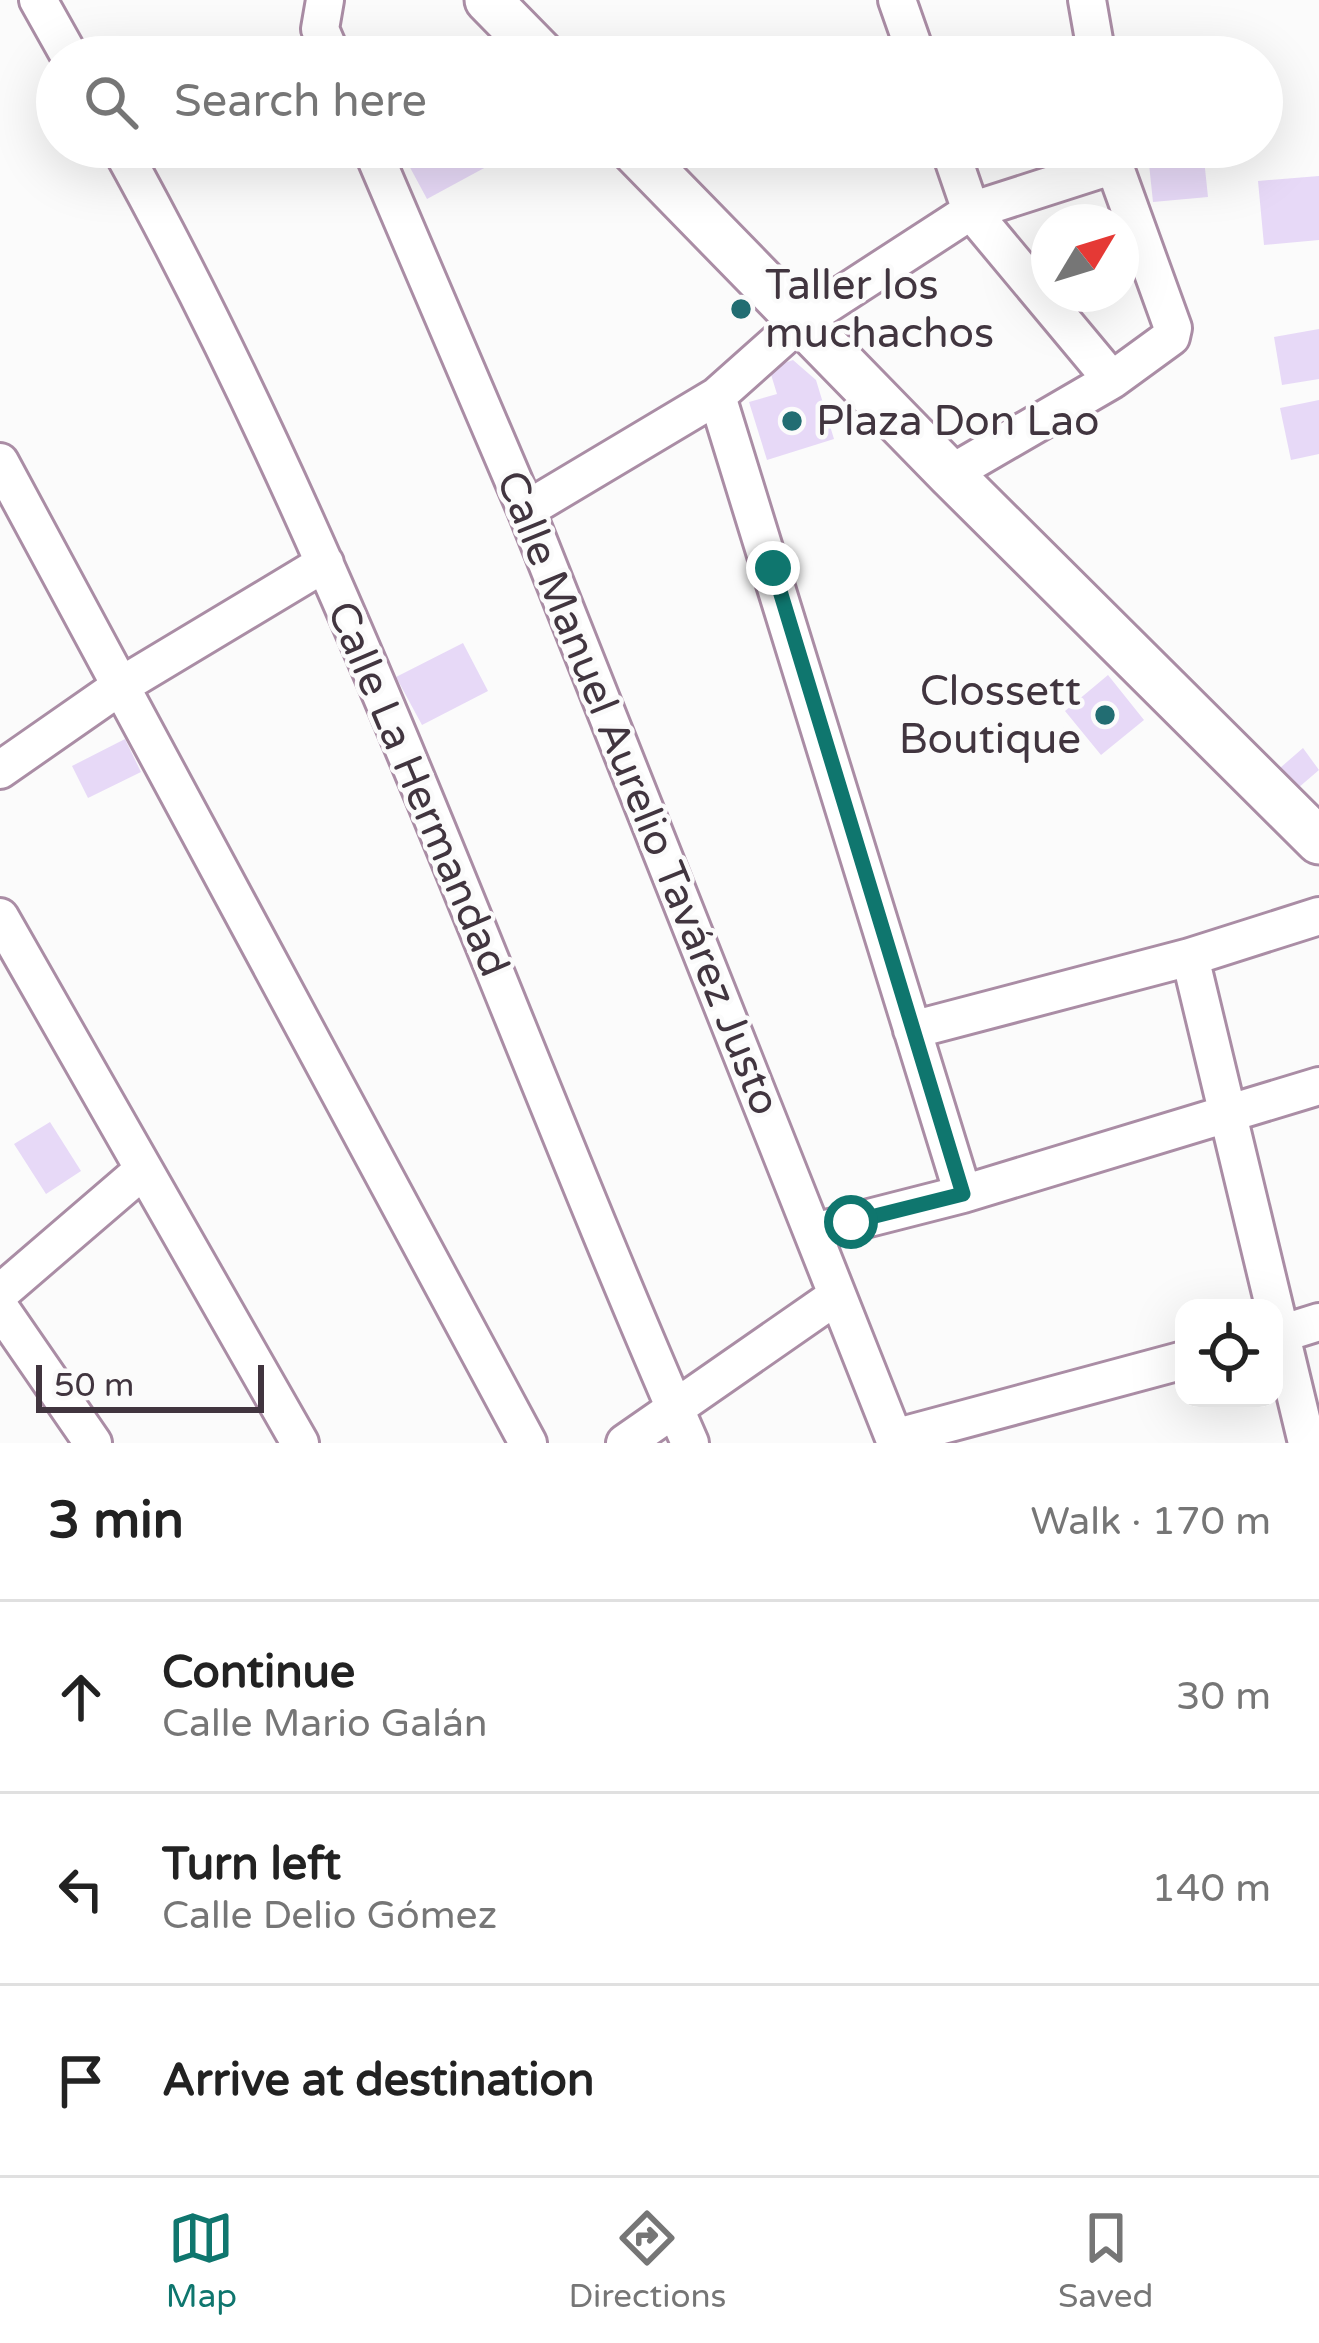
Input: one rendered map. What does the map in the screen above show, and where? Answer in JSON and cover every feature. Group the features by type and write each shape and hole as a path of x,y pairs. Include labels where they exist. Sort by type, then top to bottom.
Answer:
{"street":[{"path":"38,0 58,36"},
{"path":"323,36 325,0"},
{"path":"488,0 523,36"},
{"path":"897,0 910,36"},
{"path":"1087,0 1093,36"},
{"name":"Calle La Hermandad","path":"132,168 174,244 325,563 690,1443"},
{"name":"Calle Manuel Aurelio Tavárez Justo","path":"380,168 526,510 895,1440"},
{"path":"651,168 1319,841"},
{"path":"956,168 971,211 1112,380"},
{"path":"526,510 718,396 800,322 971,211 1082,168"},
{"path":"950,474 1112,380 1172,338 1174,328 1117,168"},
{"path":"718,396 963,1194"},
{"path":"0,462 528,1443"},
{"path":"0,770 122,686 325,563"},
{"path":"912,1030 1190,957 1319,916"},
{"path":"0,917 300,1443"},
{"path":"1190,957 1270,1299"},
{"path":"814,1232 963,1194 1319,1087"},
{"path":"0,1293 142,1171"},
{"path":"626,1443 836,1297"},
{"path":"0,1308 93,1443"},
{"path":"1283,1333 1319,1322"},
{"path":"1283,1354 1307,1443"},
{"path":"895,1440 1175,1362"}],"building":[{"path":"410,168 484,168 427,199"},
{"path":"1149,168 1205,168 1208,197 1153,202"},
{"path":"1319,176 1319,240 1264,245 1258,181"},
{"path":"1319,329 1319,379 1282,385 1274,337"},
{"name":"Plaza Don Lao","path":"793,360 816,380 834,439 767,460 749,402 777,394 769,368"},
{"path":"1319,400 1319,454 1291,460 1280,408"},
{"path":"463,643 488,691 422,725 396,677"},
{"name":"Clossett Boutique","path":"1108,675 1144,720 1101,755 1065,711"},
{"path":"125,739 141,772 88,798 72,766"},
{"path":"1303,748 1319,770 1298,788 1280,768"},
{"path":"50,1122 81,1171 46,1194 14,1144"}],"place":[{"name":"Taller los muchachos","path":"741,309"},
{"name":"Plaza Don Lao","path":"792,421"},
{"name":"Clossett Boutique","path":"1105,715"}],"route":[{"path":"773,568 963,1194 851,1222"}]}
